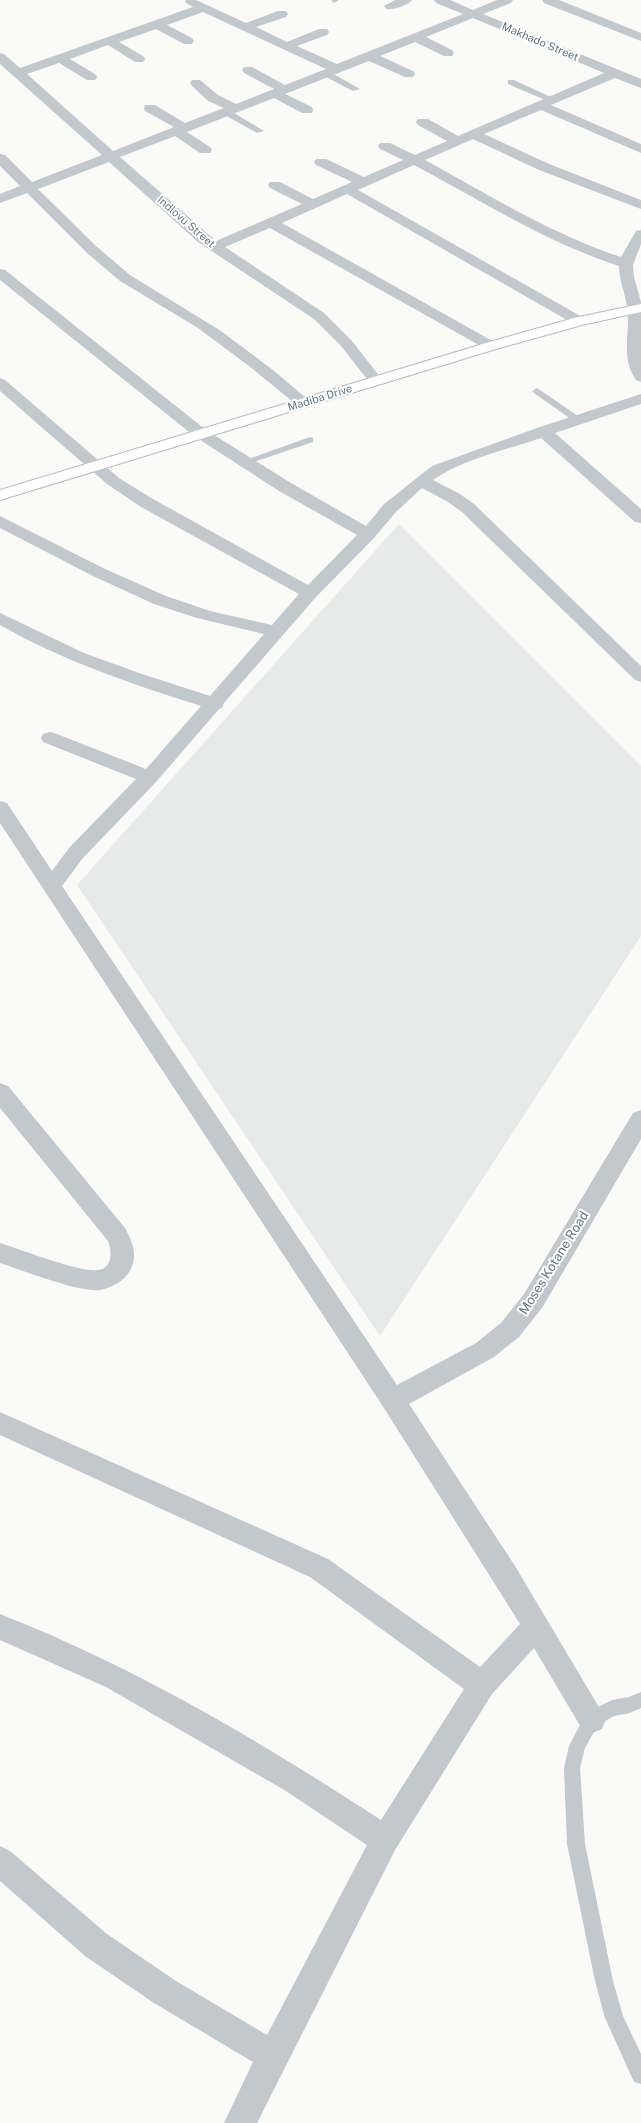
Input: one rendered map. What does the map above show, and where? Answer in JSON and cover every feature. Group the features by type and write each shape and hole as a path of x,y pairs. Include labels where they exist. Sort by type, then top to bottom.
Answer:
{"street":[{"path":"186,0 287,46 331,71"},
{"path":"390,6 406,0"},
{"name":"Makhado Street","path":"440,0 641,84"},
{"path":"0,199 112,157 507,0"},
{"path":"548,0 641,37"},
{"path":"18,73 203,8"},
{"path":"245,26 282,14"},
{"path":"156,24 188,41"},
{"path":"287,46 323,32"},
{"path":"415,37 448,53"},
{"path":"110,41 139,59"},
{"path":"369,56 409,74"},
{"name":"Indlovu Street","path":"0,57 214,247 279,287 319,316 346,343 376,380"},
{"path":"60,58 91,77"},
{"path":"248,70 307,110"},
{"path":"214,247 615,73"},
{"path":"196,83 213,98 231,110"},
{"path":"540,105 641,149"},
{"path":"150,108 206,150"},
{"path":"423,122 458,142"},
{"path":"474,135 544,167 641,205"},
{"path":"385,146 416,159 479,197 571,244 626,264"},
{"path":"0,158 29,188 124,276 143,290 202,324 304,403"},
{"path":"321,162 363,182"},
{"path":"275,184 313,204"},
{"path":"347,189 579,320"},
{"path":"270,222 491,346"},
{"path":"641,234 630,251 626,264 628,284 638,308 634,346 636,368 641,377"},
{"path":"0,273 200,433 245,462 368,534"},
{"name":"Madiba Drive","path":"0,495 200,433 579,320 638,308"},
{"path":"0,383 113,481 147,503 310,593"},
{"path":"52,885 76,853 149,777 215,704 310,593 368,534 390,508 421,480 438,469 463,459 641,399"},
{"path":"543,431 641,518"},
{"path":"421,480 454,498 468,508 641,676"},
{"path":"0,521 100,574 161,600 220,619 277,632"},
{"path":"0,618 43,642 72,655 131,677 215,704"},
{"path":"50,738 149,777"},
{"path":"0,808 393,1400 536,1626 592,1718"},
{"path":"0,1252 78,1277 99,1280 113,1274 122,1263 124,1250 117,1236 1,1095"},
{"name":"Moses Kotane Road","path":"393,1400 485,1350 510,1330 533,1301 641,1119"},
{"path":"0,1423 319,1568 482,1685"},
{"path":"240,2123 385,1840 482,1685 536,1626"},
{"path":"0,1627 122,1682 296,1781 385,1840"},
{"path":"0,1861 96,1945 165,1992 273,2056"}],"lane":[{"path":"331,71 356,89"},
{"path":"511,82 553,100"},
{"path":"231,110 260,131"},
{"path":"537,391 578,420"},
{"path":"245,462 310,440"},
{"path":"641,1700 630,1705 612,1708 592,1718 577,1746 572,1768 576,1844 610,2003 614,2018 641,2075"}],"shaded area":[{"path":"399,524 641,766 641,936 380,1336 77,885"}]}
